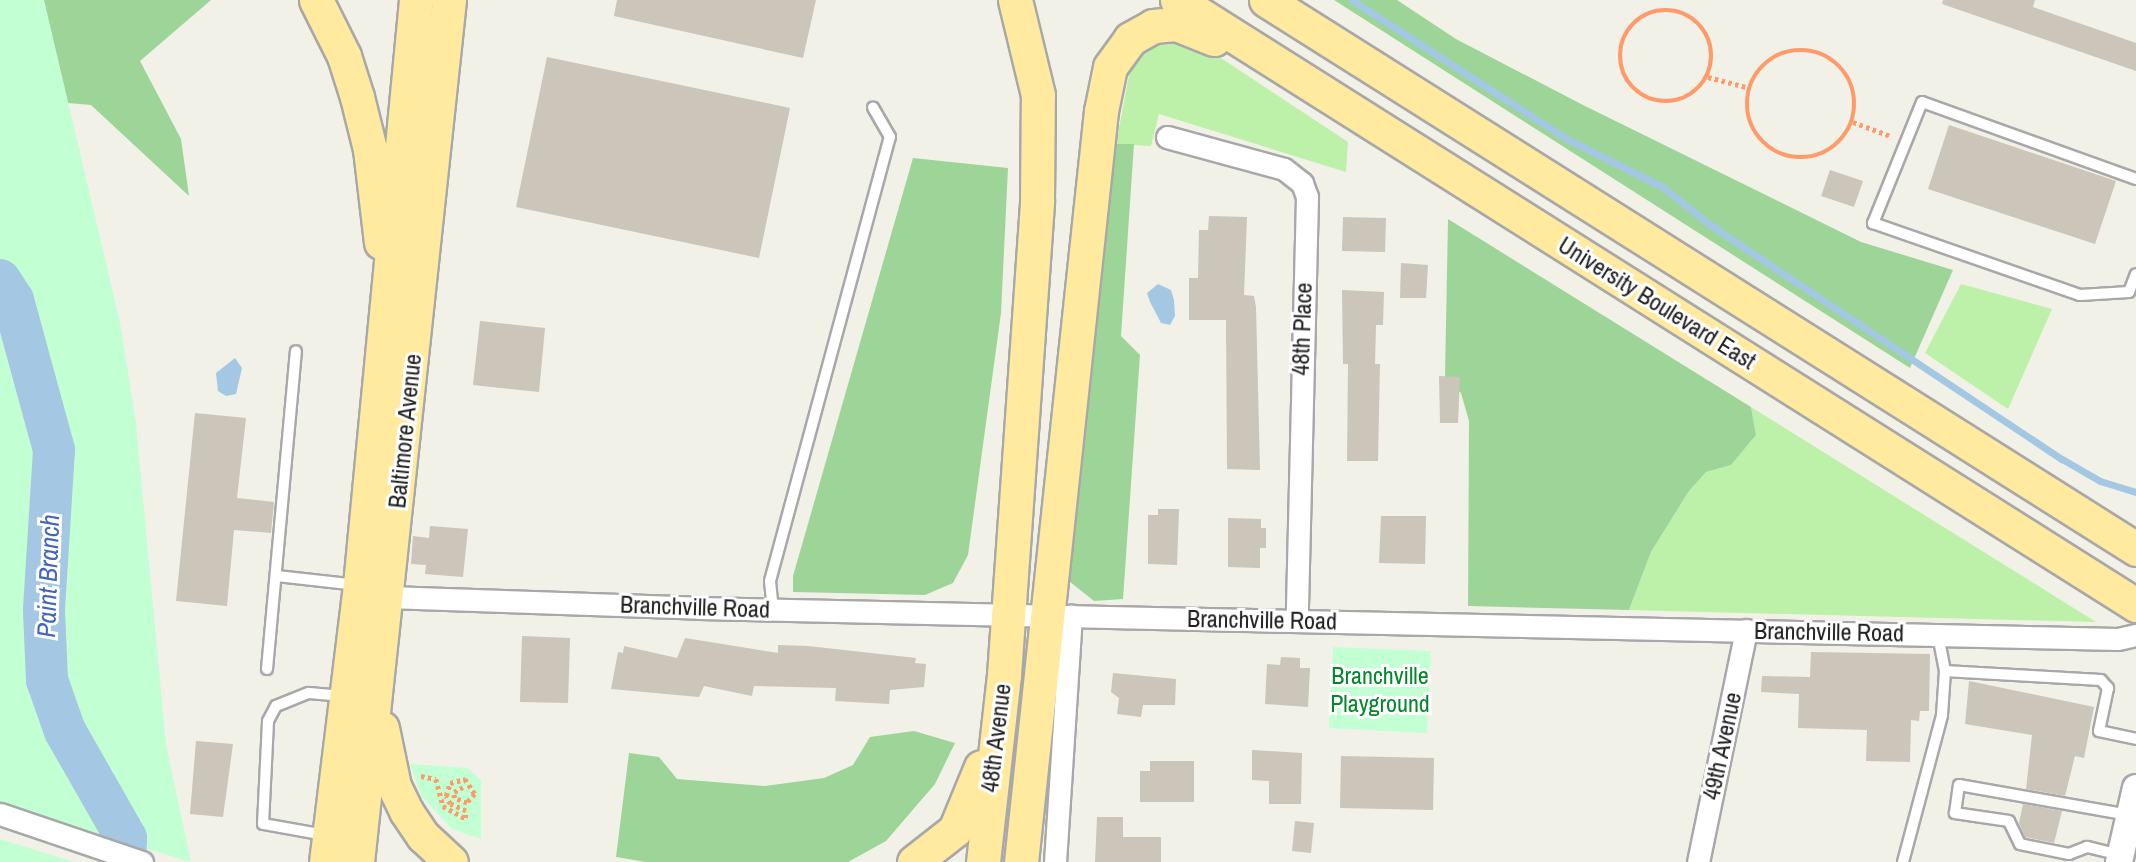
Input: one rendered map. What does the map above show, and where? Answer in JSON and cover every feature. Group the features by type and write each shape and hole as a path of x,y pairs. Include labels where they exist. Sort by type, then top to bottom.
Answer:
{"main road":[{"path":"316,0 344,56 370,149 390,294"},
{"name":"Baltimore Avenue","path":"374,591 390,294 416,0"},
{"name":"Baltimore Avenue","path":"357,862 361,697 449,0"},
{"name":"48th Avenue","path":"983,862 994,736 1009,615 1038,187 1038,95 1014,0"},
{"name":"University Boulevard East","path":"1177,0 2136,605"},
{"name":"University Boulevard East","path":"1266,0 2136,549"},
{"name":"48th Avenue","path":"1021,862 1059,616 1101,111 1110,67 1130,39 1153,26 1176,24 1243,53 1365,119"},
{"path":"2089,519 2136,519"},
{"path":"361,697 394,786 423,836 451,862"},
{"name":"Baltimore Avenue","path":"327,849 361,697"},
{"path":"914,862 955,830 994,736"}],"street":[{"name":"48th Place","path":"1167,137 1284,169 1302,183 1307,197 1297,620"},
{"name":"Branchville Road","path":"374,591 773,610 2118,639 2136,635"},
{"path":"1055,862 1059,616"},
{"name":"49th Avenue","path":"1698,862 1746,630"},
{"path":"2120,859 2136,788"},
{"path":"0,814 142,862"}],"lane":[{"path":"2136,180 1922,102 1873,223 2080,295 2129,292 2136,274"},
{"path":"773,610 769,581 890,137 873,108"},
{"path":"267,669 296,351"},
{"path":"277,576 374,591"},
{"path":"1903,862 1942,715 1945,671 1938,635"},
{"path":"1945,671 2101,680 2108,688 2099,731 2136,739"},
{"path":"327,849 263,824 268,721 276,706 309,693 361,697"},
{"path":"2120,859 2087,847 2069,854 2020,845 2009,821 1955,813 1959,785 2130,815"}],"path":[{"path":"1670,10 1693,18 1711,45 1708,77 1685,99 1661,102 1639,94 1620,68 1624,36 1646,14 1670,10"},
{"path":"1802,50 1819,53 1840,67 1853,89 1853,122 1833,149 1809,157 1784,156 1769,148 1750,121 1750,88 1770,60 1802,50"},
{"path":"1708,77 1750,88"},
{"path":"1853,122 1906,142"},
{"path":"410,780 428,775 436,779 443,806 465,818 466,811 450,804 446,796 450,783 465,779 475,794 467,803 454,798 454,792 463,787"}],"green space":[{"path":"0,0 211,0 140,61 181,139 189,196 91,105 0,97"},
{"path":"0,0 44,0 120,322 136,423 166,744 191,862 0,804"},
{"path":"1334,0 1397,0 1456,39 1861,242 1953,270 1910,368"},
{"path":"1161,41 1192,42 1224,60 1348,142 1346,172 1159,114 1151,146 1116,144 1131,65 1138,53"},
{"path":"1116,144 1134,144 1121,336 1140,355 1123,599 1094,601 1065,578 1090,385 1103,218"},
{"path":"913,158 1008,168 1001,313 968,555 953,583 925,595 793,592 793,576"},
{"path":"1448,219 1751,407 1756,435 1731,465 1706,472 1689,491 1651,552 1629,610 1468,606 1469,421 1461,393 1445,377"},
{"path":"1961,284 2052,309 2008,409 1925,353"},
{"path":"1751,407 2096,622 1629,610 1651,552 1689,491 1706,472 1731,465 1756,435"},
{"name":"Branchville Playground","path":"1333,647 1431,651 1427,733 1329,728"},
{"path":"914,731 955,743 935,784 886,841 848,862 646,862 616,857 629,753 659,757 677,779 765,786 824,778 853,765 870,737"},
{"path":"410,764 467,768 481,780 481,839 452,829 422,797"},
{"path":"0,839 74,862 0,862"}],"water":[{"path":"1158,284 1171,290 1174,300 1175,316 1170,325 1161,323 1147,293"},
{"path":"235,358 242,368 236,394 226,396 218,391 216,373"}],"building":[{"path":"617,0 816,0 803,58 614,16"},
{"path":"1943,0 2035,0 2033,7 2136,43 2136,71 1942,4"},
{"path":"547,57 790,108 759,258 516,207"},
{"path":"1949,125 2116,181 2095,244 1928,189"},
{"path":"1830,170 1863,181 1854,207 1821,196"},
{"path":"1209,216 1247,217 1244,295 1254,296 1256,307 1260,470 1227,469 1226,320 1189,320 1189,278 1198,278 1199,230 1208,230"},
{"path":"1343,217 1386,218 1385,252 1342,251"},
{"path":"1401,263 1428,265 1426,298 1400,298"},
{"path":"1342,290 1384,292 1383,325 1376,325 1375,364 1380,364 1378,461 1347,461 1348,364 1343,364"},
{"path":"480,321 545,328 539,392 473,385"},
{"path":"1439,376 1460,377 1458,423 1440,423"},
{"path":"195,413 246,418 237,498 274,502 271,533 234,530 227,606 176,601"},
{"path":"1158,509 1179,509 1177,565 1148,564 1148,515 1158,515"},
{"path":"1381,516 1426,516 1425,564 1379,563"},
{"path":"1228,518 1261,519 1261,528 1266,528 1266,548 1260,548 1260,568 1228,567"},
{"path":"430,526 468,529 463,577 425,574 426,565 411,564 413,536 429,538"},
{"path":"522,636 570,638 568,703 520,702"},
{"path":"685,638 778,653 778,645 808,646 916,658 915,663 926,664 924,687 890,690 889,704 835,701 836,688 754,686 752,696 704,686 699,697 611,689 618,652 623,653 624,646 677,658"},
{"path":"1811,652 1930,654 1929,711 1920,711 1919,721 1911,720 1910,762 1866,761 1867,730 1798,728 1799,694 1761,692 1762,676 1810,677"},
{"path":"1281,657 1300,658 1300,668 1310,668 1308,707 1265,704 1267,664 1280,665"},
{"path":"1113,673 1176,679 1175,705 1143,705 1141,717 1117,714 1119,698 1111,692"},
{"path":"1969,681 2094,707 2084,758 2075,756 2065,796 2026,789 2032,735 1965,724"},
{"path":"196,741 233,744 223,817 190,814"},
{"path":"1252,750 1302,753 1301,804 1269,804 1269,781 1252,780"},
{"path":"1341,756 1434,758 1433,810 1340,808"},
{"path":"1150,761 1194,761 1194,802 1140,802 1140,771 1150,771"},
{"path":"2023,804 2062,811 2054,843 2025,837 2019,823"},
{"path":"1097,817 1123,817 1123,837 1161,837 1161,862 1095,862"},
{"path":"1295,821 1314,823 1311,853 1292,851"}],"waterway":[{"path":"1352,0 1565,138 1663,187 1709,224 2062,459 2100,481 2136,492"},
{"name":"Paint Branch","path":"0,280 13,300 54,450 44,611 47,680 65,731 126,838 125,862"}]}
